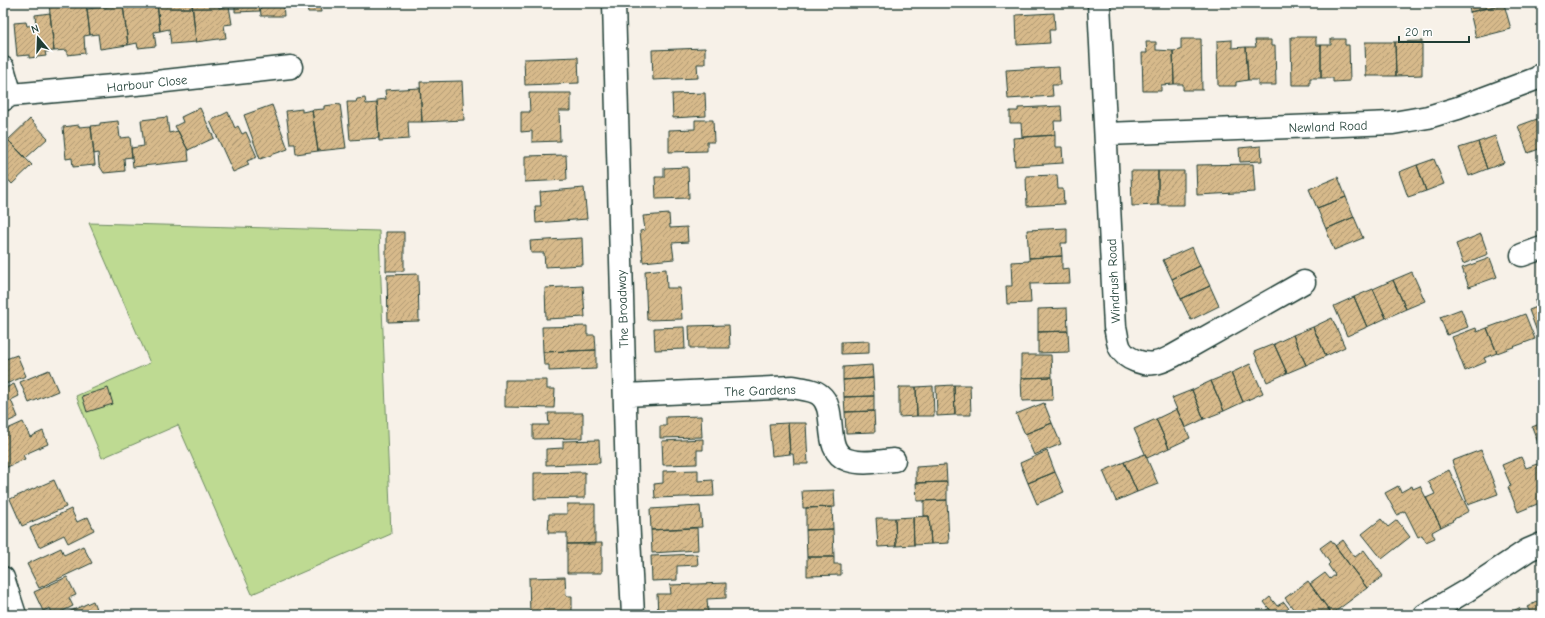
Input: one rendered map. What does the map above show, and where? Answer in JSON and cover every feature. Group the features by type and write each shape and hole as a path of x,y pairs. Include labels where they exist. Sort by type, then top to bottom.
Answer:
{"street":[{"name":"The Broadway","path":"614,3 628,517 633,615"},
{"name":"Windrush Road","path":"1099,3 1115,327 1120,348 1126,356 1147,363 1157,363 1304,282"},
{"name":"Harbour Close","path":"7,97 291,67"},
{"path":"3,68 7,97"},
{"name":"Newland Road","path":"1106,134 1393,124 1428,117 1458,108 1532,80 1542,74"},
{"name":"The Gardens","path":"625,395 794,388 810,390 821,395 826,403 829,414 832,440 836,452 840,456 857,462 894,460"},
{"path":"1425,615 1466,591 1528,550 1542,544"},
{"path":"3,578 15,615"}],"green space":[{"path":"89,223 379,231 391,534 252,594 178,425 102,458 76,396 150,363"}],"building":[{"path":"86,3 90,35 84,36 85,53 67,55 67,50 54,51 49,4"},
{"path":"157,3 160,31 154,32 156,46 138,48 137,43 128,45 123,5"},
{"path":"157,3 192,3 196,42 171,44 169,29 160,31"},
{"path":"192,3 218,3 219,8 229,6 232,24 224,25 226,38 196,42"},
{"path":"235,3 260,3 260,11 235,12"},
{"path":"260,3 283,3 284,16 261,16"},
{"path":"294,3 320,3 321,12 308,12 307,6 294,7"},
{"path":"320,3 343,3 343,4 320,5"},
{"path":"1468,3 1504,3 1504,4 1470,12"},
{"path":"1504,4 1511,29 1476,38 1470,12"},
{"path":"123,5 128,45 100,49 98,34 90,35 87,9"},
{"path":"50,13 54,51 45,52 46,56 29,58 29,55 17,56 14,23 26,22 27,26 36,25 35,15"},
{"path":"1054,13 1055,30 1049,30 1050,43 1017,45 1016,15"},
{"path":"1291,37 1316,37 1316,45 1321,45 1321,78 1310,78 1310,85 1292,85"},
{"path":"1181,39 1201,39 1202,90 1183,90 1183,84 1174,84 1173,51 1181,50"},
{"path":"1331,39 1345,39 1345,45 1349,45 1350,81 1333,82 1333,78 1321,78 1321,45 1331,45"},
{"path":"1232,40 1232,48 1246,47 1248,80 1236,82 1236,86 1218,86 1217,41"},
{"path":"1255,40 1271,40 1271,46 1275,46 1276,85 1258,85 1258,80 1248,80 1246,47 1256,47"},
{"path":"1422,41 1422,75 1396,76 1395,42"},
{"path":"1146,42 1156,42 1156,50 1173,51 1174,84 1161,85 1161,91 1143,91 1142,53 1147,53"},
{"path":"1365,42 1395,42 1396,76 1366,76"},
{"path":"705,48 705,64 697,64 698,78 653,80 652,50"},
{"path":"578,57 579,83 525,85 524,59"},
{"path":"1059,67 1060,85 1052,85 1053,96 1008,99 1006,70"},
{"path":"462,81 464,120 422,122 420,82"},
{"path":"420,88 422,122 408,122 409,139 379,141 377,100 386,99 385,90"},
{"path":"529,93 571,93 571,111 559,111 560,141 532,142 532,131 521,132 521,112 530,112"},
{"path":"705,93 706,116 673,118 672,94"},
{"path":"365,98 366,104 377,103 379,138 350,140 347,102 356,102 357,99"},
{"path":"340,104 346,148 318,151 312,110 324,109 324,106"},
{"path":"272,105 288,149 260,159 244,115"},
{"path":"1061,106 1062,121 1054,121 1055,135 1022,137 1021,123 1010,123 1010,111 1018,111 1018,108"},
{"path":"200,108 214,138 188,150 175,126 183,122 181,117"},
{"path":"302,109 302,112 312,110 318,151 296,154 295,144 290,144 286,111"},
{"path":"228,112 235,128 238,126 242,134 246,132 257,157 247,161 249,165 233,172 210,121"},
{"path":"167,117 169,133 178,131 188,150 189,161 133,167 131,148 144,146 141,120"},
{"path":"1542,117 1542,134 1537,119"},
{"path":"30,119 48,138 26,158 8,140"},
{"path":"1537,119 1542,134 1542,148 1528,153 1518,126"},
{"path":"695,120 713,120 714,142 707,142 707,151 669,152 669,130 695,129"},
{"path":"118,121 120,138 130,137 132,157 124,158 125,171 104,173 99,165 98,153 94,154 91,126 100,125 100,123"},
{"path":"79,125 79,127 91,126 95,165 73,167 72,158 66,159 63,127"},
{"path":"1055,135 1055,147 1062,147 1063,163 1015,166 1013,138"},
{"path":"1495,136 1504,163 1487,169 1478,142"},
{"path":"8,140 32,165 12,184 3,174 3,145"},
{"path":"1478,142 1487,169 1469,176 1459,148"},
{"path":"1261,146 1262,161 1240,162 1239,148"},
{"path":"566,155 567,180 525,182 525,156"},
{"path":"1434,159 1444,184 1426,191 1417,165"},
{"path":"1253,164 1255,192 1197,195 1196,165"},
{"path":"1417,165 1426,191 1408,197 1399,172"},
{"path":"688,167 689,198 656,199 655,177 664,177 664,168"},
{"path":"1131,171 1158,171 1158,205 1132,206"},
{"path":"1158,171 1184,171 1184,205 1158,205"},
{"path":"1057,175 1058,189 1063,189 1064,204 1027,206 1026,176"},
{"path":"1338,177 1346,197 1317,208 1309,189"},
{"path":"584,188 587,219 536,223 535,206 541,206 540,192"},
{"path":"1346,197 1354,217 1326,229 1317,208"},
{"path":"669,214 670,228 687,227 688,242 672,243 674,259 643,262 640,231 645,230 643,216"},
{"path":"1354,217 1363,238 1334,250 1326,229"},
{"path":"1067,228 1067,243 1061,243 1062,256 1029,258 1027,230"},
{"path":"386,232 404,232 404,271 386,271"},
{"path":"1481,234 1488,254 1463,264 1456,244"},
{"path":"582,238 583,265 545,267 544,253 531,253 530,241"},
{"path":"1192,247 1200,266 1172,279 1163,260"},
{"path":"1062,256 1062,269 1069,268 1070,283 1030,284 1031,303 1007,304 1006,286 1012,286 1011,262 1029,261 1029,258"},
{"path":"1490,258 1497,277 1469,287 1462,268"},
{"path":"1200,266 1210,286 1181,299 1172,279"},
{"path":"666,269 667,288 680,288 682,319 647,320 645,271"},
{"path":"1412,272 1425,301 1406,309 1393,280"},
{"path":"418,274 419,321 388,322 387,275"},
{"path":"1393,280 1406,309 1386,318 1373,289"},
{"path":"583,286 585,317 546,319 545,288"},
{"path":"1210,286 1219,306 1191,320 1181,299"},
{"path":"1373,289 1386,318 1367,327 1354,297"},
{"path":"1354,297 1367,327 1347,336 1334,306"},
{"path":"1542,298 1542,336 1539,337 1529,310 1537,307 1535,301"},
{"path":"1067,308 1068,331 1038,332 1038,309"},
{"path":"1461,309 1468,327 1447,335 1440,317"},
{"path":"1525,314 1535,339 1497,353 1487,328"},
{"path":"1332,318 1345,347 1326,356 1313,327"},
{"path":"729,325 730,348 690,348 689,326"},
{"path":"587,326 587,335 595,335 596,350 543,352 542,327"},
{"path":"684,327 685,349 655,350 654,328"},
{"path":"1313,327 1326,356 1306,365 1293,335"},
{"path":"1476,328 1477,332 1487,328 1497,353 1484,358 1486,362 1465,371 1452,337"},
{"path":"1068,331 1069,352 1038,353 1038,332"},
{"path":"1293,335 1306,365 1287,373 1274,344"},
{"path":"869,341 869,353 841,354 841,342"},
{"path":"1274,344 1287,373 1267,382 1254,352"},
{"path":"596,350 596,369 549,371 549,365 544,365 543,352"},
{"path":"17,355 26,376 3,385 3,360"},
{"path":"1021,355 1051,355 1052,377 1021,378"},
{"path":"1250,364 1263,393 1243,402 1231,373"},
{"path":"872,365 873,378 843,380 843,367"},
{"path":"49,370 58,391 29,403 20,382"},
{"path":"1231,373 1243,402 1224,411 1211,381"},
{"path":"1052,377 1053,400 1022,401 1021,378"},
{"path":"873,378 874,396 844,397 843,380"},
{"path":"505,380 547,380 547,389 555,389 554,408 505,407"},
{"path":"1211,381 1224,411 1204,419 1192,390"},
{"path":"14,384 19,396 11,400 18,417 3,424 3,389"},
{"path":"954,385 970,385 971,415 955,415"},
{"path":"954,385 955,415 937,416 936,386"},
{"path":"933,386 934,416 917,416 916,387"},
{"path":"899,387 916,387 917,416 899,417"},
{"path":"108,388 113,404 87,412 82,396"},
{"path":"1192,390 1204,419 1185,428 1172,398"},
{"path":"874,396 874,411 845,412 844,397"},
{"path":"1044,403 1052,423 1025,434 1016,414"},
{"path":"1177,409 1190,438 1169,448 1156,419"},
{"path":"874,411 875,432 846,433 845,412"},
{"path":"548,413 583,413 583,438 533,439 533,425 549,425"},
{"path":"701,416 702,437 660,438 660,426 666,426 666,417"},
{"path":"1156,419 1169,448 1147,458 1134,429"},
{"path":"23,422 30,437 43,431 48,444 23,455 25,459 3,469 3,431"},
{"path":"788,423 790,454 772,456 769,424"},
{"path":"788,423 806,423 808,464 794,464 793,454 790,454"},
{"path":"1052,423 1061,444 1034,455 1025,434"},
{"path":"1542,423 1542,453 1532,427"},
{"path":"703,439 703,450 697,450 697,464 663,465 662,441"},
{"path":"599,440 600,463 546,465 546,449 563,448 563,441"},
{"path":"1481,450 1498,494 1468,505 1452,461"},
{"path":"1047,451 1055,472 1028,483 1020,463"},
{"path":"1145,454 1158,484 1137,492 1124,462"},
{"path":"1521,457 1526,468 1537,464 1542,476 1542,487 1538,489 1542,502 1518,512 1508,487 1511,486 1502,465"},
{"path":"1124,462 1137,492 1116,501 1103,471"},
{"path":"946,465 947,482 916,483 916,467"},
{"path":"698,470 698,481 713,480 714,496 655,498 654,484 663,483 663,471"},
{"path":"1449,470 1469,511 1441,527 1426,498 1435,494 1428,481"},
{"path":"585,472 585,498 534,499 534,473"},
{"path":"1055,472 1064,492 1037,504 1028,483"},
{"path":"54,480 66,507 22,526 10,499"},
{"path":"947,482 947,500 917,501 916,483"},
{"path":"1398,486 1401,492 1412,486 1413,489 1420,486 1441,527 1432,532 1435,538 1426,542 1422,535 1418,537 1405,511 1397,515 1385,493"},
{"path":"834,490 835,507 803,508 802,491"},
{"path":"947,500 949,543 931,544 929,516 924,516 924,501"},
{"path":"567,504 595,504 595,544 567,544 567,533 548,533 549,514 567,514"},
{"path":"700,506 702,527 651,530 650,509"},
{"path":"832,507 833,529 806,530 806,508"},
{"path":"71,509 77,522 88,517 94,530 68,543 64,535 39,547 30,528"},
{"path":"929,516 931,544 914,545 913,517"},
{"path":"913,517 914,545 896,546 895,518"},
{"path":"876,518 895,518 896,546 878,547"},
{"path":"1381,519 1388,527 1397,520 1410,537 1382,559 1362,534"},
{"path":"697,528 698,550 652,553 651,530"},
{"path":"833,529 834,557 807,557 806,530"},
{"path":"1331,540 1367,588 1332,614 1310,584 1325,573 1330,579 1335,575 1328,565 1330,563 1320,548"},
{"path":"1343,540 1355,557 1364,550 1383,576 1367,588 1335,546"},
{"path":"602,543 602,573 567,573 567,544"},
{"path":"83,546 92,563 39,588 27,564 61,548 64,555"},
{"path":"697,554 698,565 677,566 677,580 652,581 651,556"},
{"path":"807,557 834,557 834,564 841,564 841,575 807,576"},
{"path":"67,577 76,595 69,598 73,606 55,615 53,615 50,608 43,611 34,592"},
{"path":"565,577 566,596 572,596 572,615 530,615 529,578"},
{"path":"1308,581 1332,614 1331,615 1298,615 1285,598"},
{"path":"726,583 726,598 707,599 708,612 658,614 657,594 671,594 670,585"},
{"path":"1270,597 1277,606 1284,602 1294,615 1274,615 1264,602"},
{"path":"93,601 98,614 62,615"},
{"path":"1538,601 1542,608 1542,615 1532,615 1527,607"},
{"path":"1269,608 1274,615 1260,615"},
{"path":"1519,608 1522,615 1510,615 1509,613"}]}
